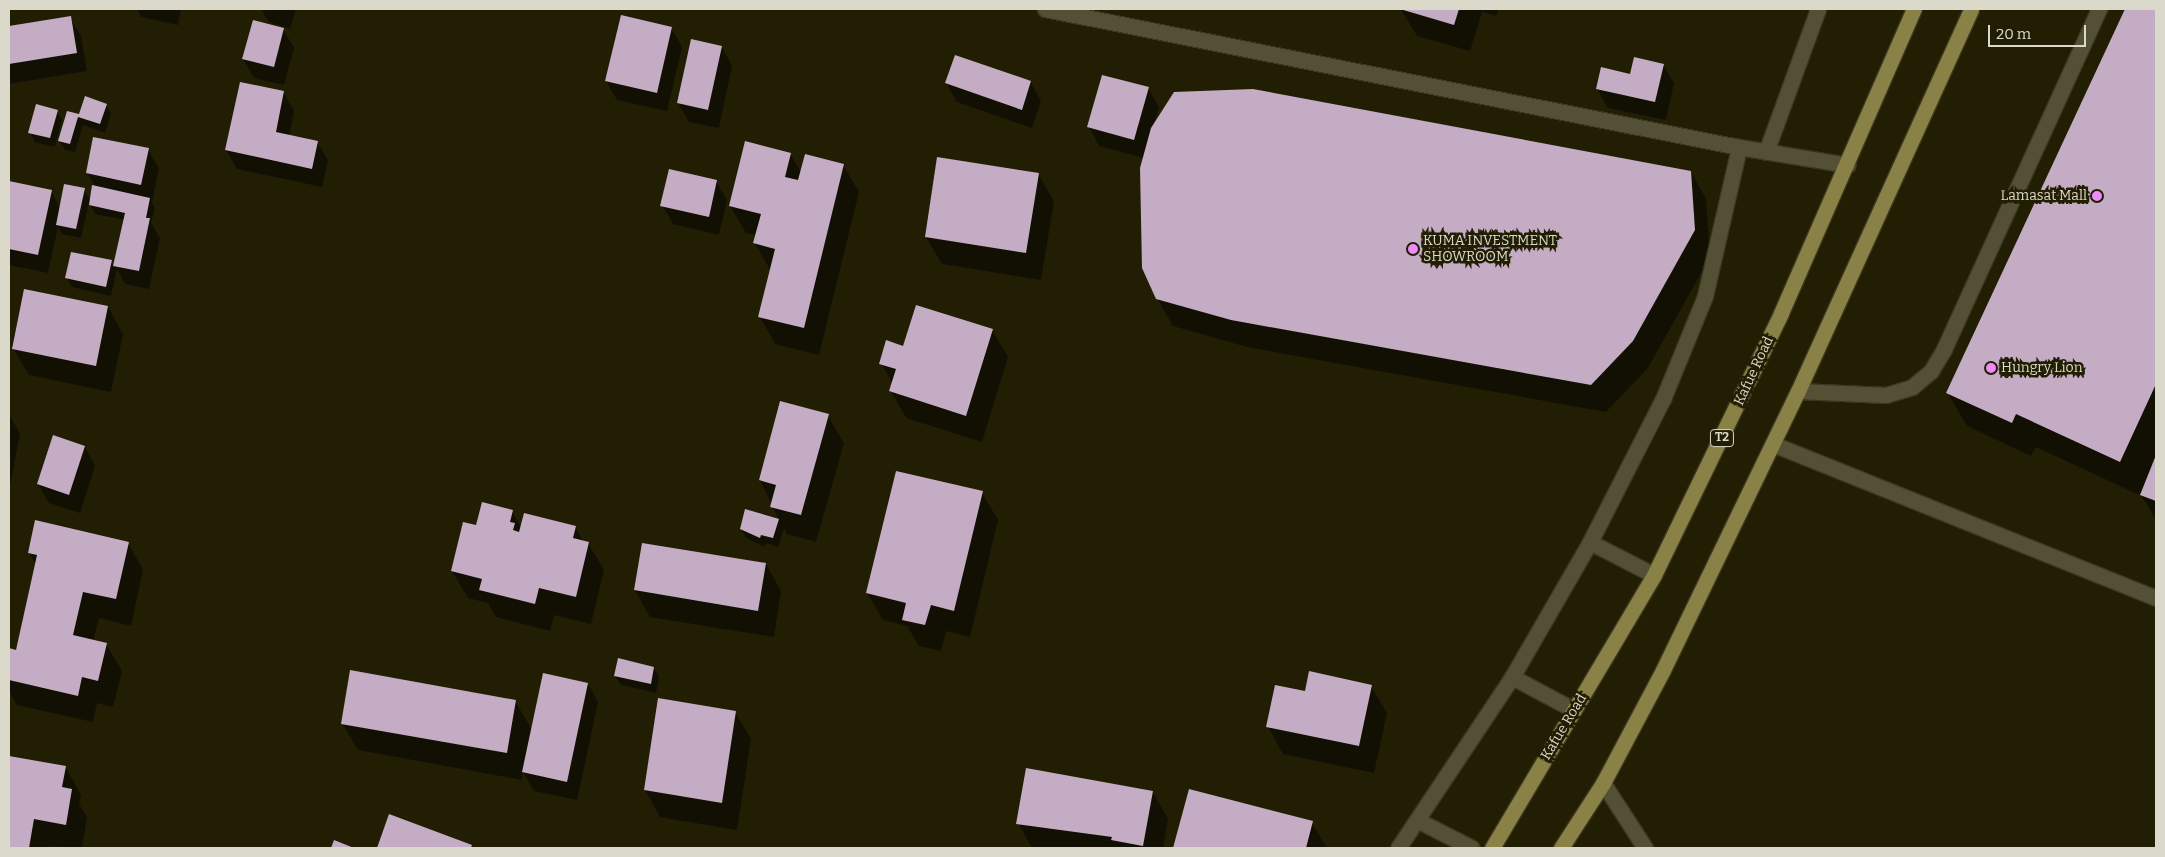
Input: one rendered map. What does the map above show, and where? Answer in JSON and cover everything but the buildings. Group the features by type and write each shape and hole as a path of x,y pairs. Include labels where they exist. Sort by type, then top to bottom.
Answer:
{"main road":[{"name":"Kafue Road","path":"1492,848 1654,575 1727,430 1848,165 1914,9"},
{"path":"1561,848 1603,783 1663,670 1798,391 1971,9"}],"street":[{"path":"1045,9 1739,148 1848,165"},
{"path":"1766,152 1818,9"},
{"path":"1798,391 1886,394 1912,386 1931,371 1944,349 2099,9"},
{"path":"1398,848 1419,820 1512,677 1590,542 1662,399 1705,296 1739,148"},
{"path":"1773,444 2156,598"},
{"path":"1590,542 1654,575"},
{"path":"1512,677 1574,710"},
{"path":"1603,783 1645,848"},
{"path":"1419,820 1472,848"}],"place":[{"name":"Lamasat Mall","path":"2097,196"},
{"name":"KUMA INVESTMENT SHOWROOM","path":"1413,249"},
{"name":"Hungry Lion","path":"1991,368"}]}
